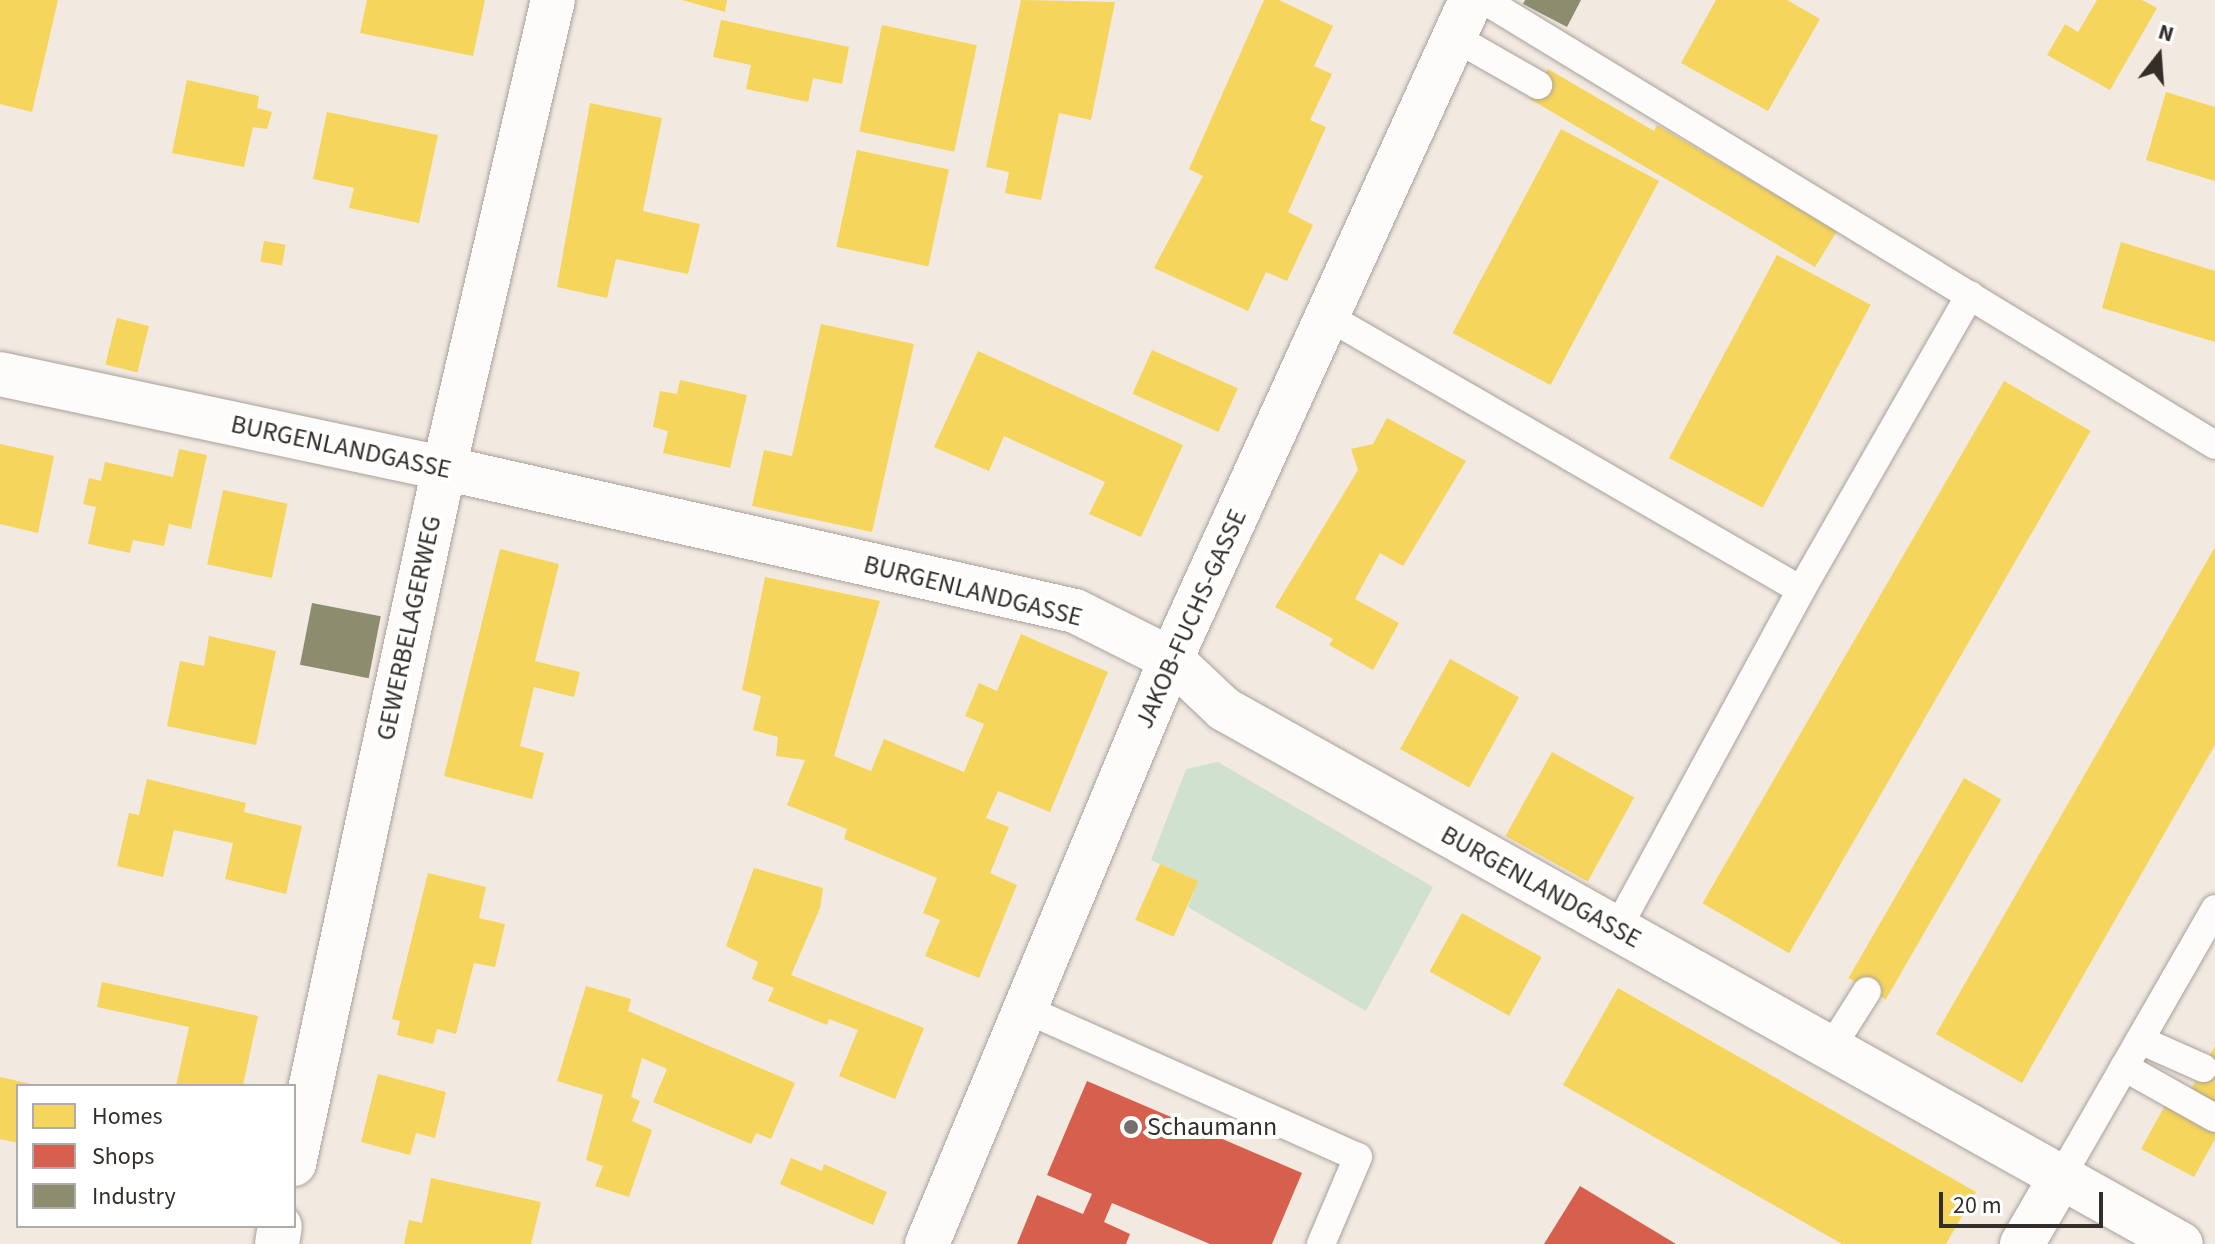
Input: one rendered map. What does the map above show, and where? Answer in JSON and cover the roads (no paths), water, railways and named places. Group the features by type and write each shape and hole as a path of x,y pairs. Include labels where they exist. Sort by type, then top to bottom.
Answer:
{"street":[{"name":"GEWERBELAGERWEG","path":"296,1155 444,468 553,0"},
{"name":"JAKOB-FUCHS-GASSE","path":"927,1244 1171,659 1462,19"},
{"name":"BURGENLANDGASSE","path":"0,374 444,468 1075,611 1171,659 1224,709 2181,1244"},
{"path":"2022,1244 2061,1177"}],"lane":[{"path":"1484,0 2215,445"},
{"path":"1462,19 1538,85"},
{"path":"1617,929 1801,590 1970,295"},
{"path":"1327,316 1801,590"},
{"path":"2061,1177 2215,909"},
{"path":"1831,1048 1867,991"},
{"path":"1025,1009 1358,1157 1321,1244"},
{"path":"2140,1040 2203,1068"},
{"path":"2124,1067 2215,1118"}],"place":[{"name":"Schaumann","path":"1131,1127"}]}
